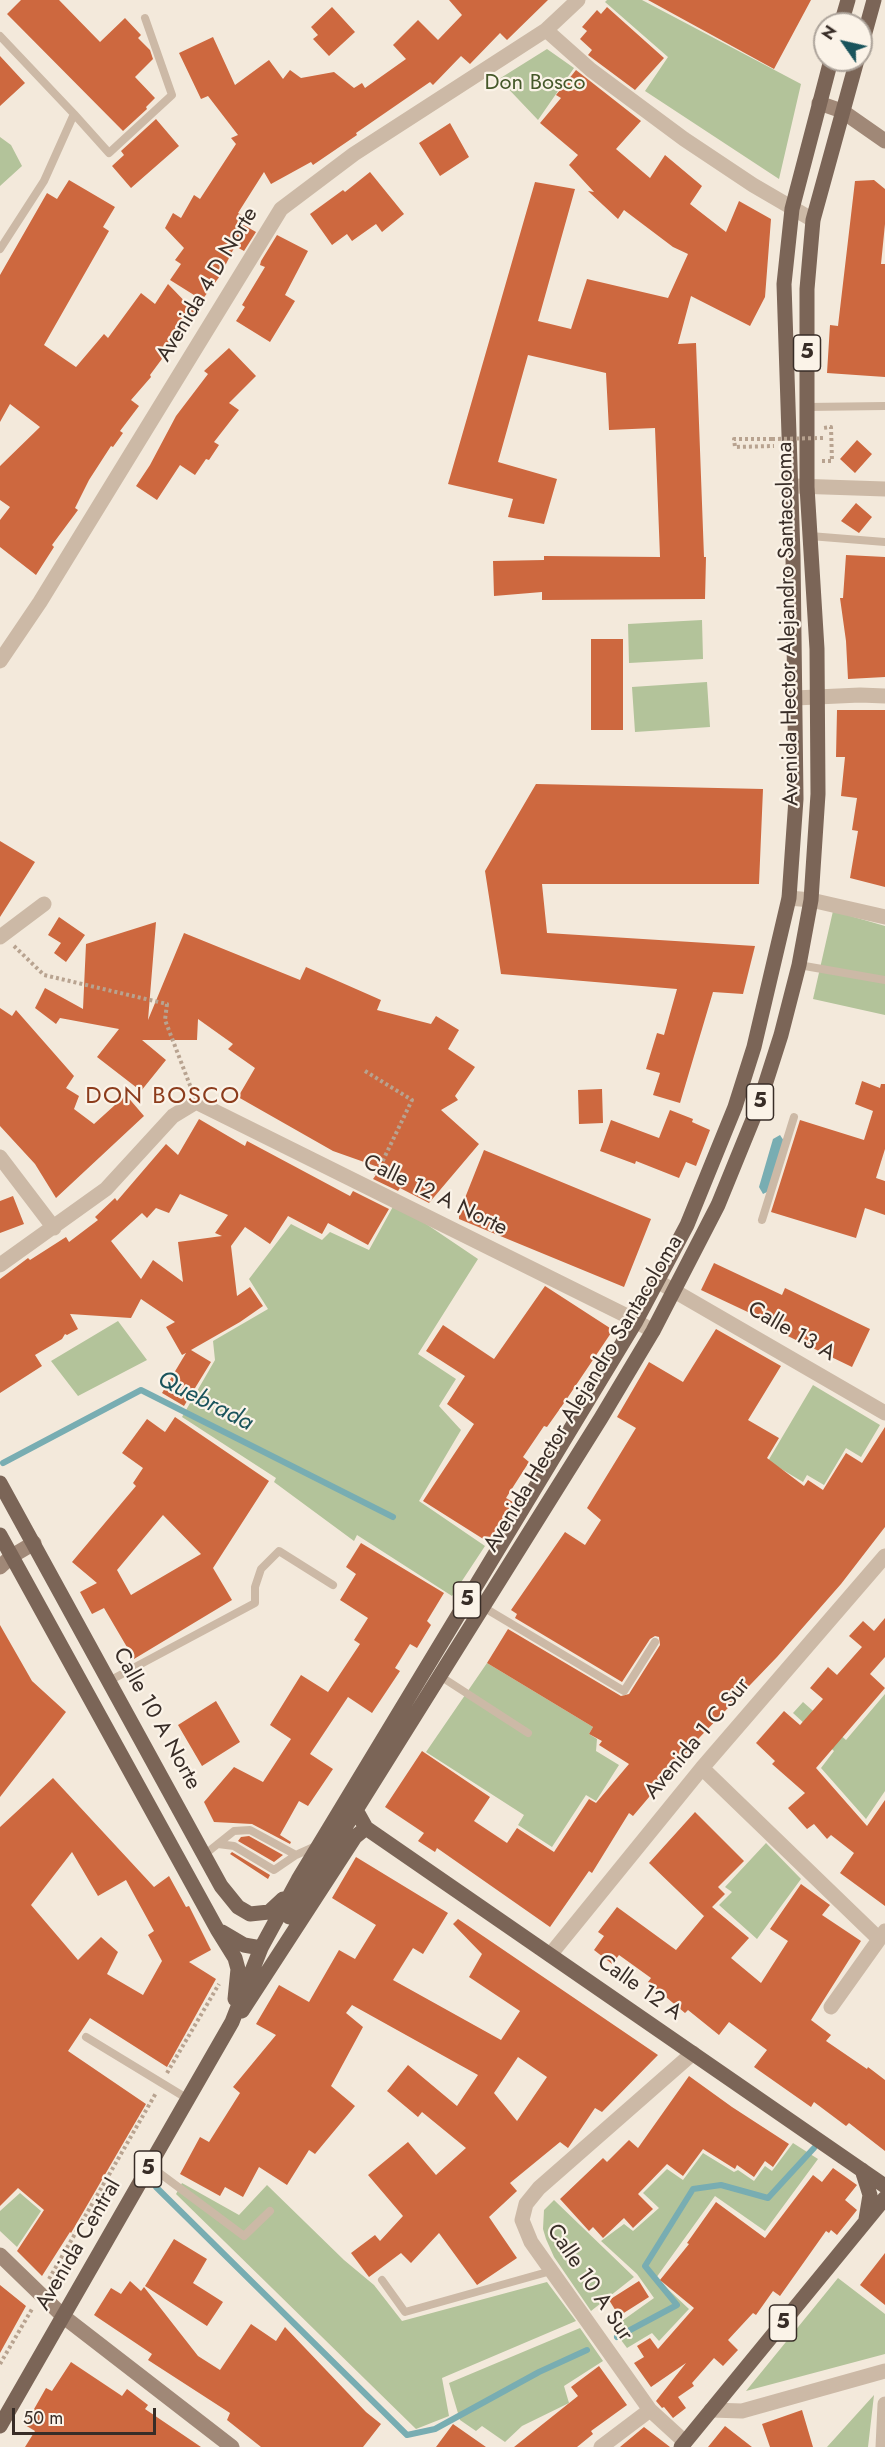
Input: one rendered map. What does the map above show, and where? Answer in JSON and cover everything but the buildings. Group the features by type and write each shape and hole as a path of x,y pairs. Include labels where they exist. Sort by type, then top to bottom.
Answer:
{"main road":[{"name":"Avenida Hector Alejandro Santacoloma","path":"232,2022 261,1948 298,1880 636,1321 695,1205 735,1107 757,1036 789,898 796,799 791,486 784,284 792,209 828,72"},
{"name":"Avenida Hector Alejandro Santacoloma","path":"261,1948 270,1942 280,1930 483,1607 652,1331 718,1205 754,1117 781,1035 799,965 811,900 818,794 818,697 807,487 807,288 813,220 853,72"},
{"name":"Calle 10 A Norte","path":"0,1484 204,1855 232,1901 250,1914 263,1914 274,1908 298,1880"},
{"path":"0,1536 217,1929 231,1949 238,1969 232,2022"},
{"path":"100,1716 128,1714"},
{"path":"232,2022 250,2002 355,1837 366,1828 356,1810"},
{"name":"Calle 12 A","path":"366,1828 885,2186"},
{"path":"217,1929 244,1945 261,1948"},
{"name":"Avenida Central","path":"0,2426 232,2022"},
{"path":"862,2169 870,2195 870,2209 866,2222"},
{"name":"5","path":"683,2444 885,2198"}],"street":[{"name":"Avenida 4 D Norte","path":"0,661 35,610 281,209 354,154 546,30 578,0"},
{"path":"546,30 591,70 684,139 792,209 813,220"},
{"path":"819,103 842,111 885,141"},
{"path":"791,486 885,489"},
{"path":"795,698 885,696"},
{"path":"789,898 811,900 885,917"},
{"path":"1,936 44,904"},
{"path":"0,1265 106,1190 173,1116 196,1102"},
{"name":"Calle 12 A Norte","path":"196,1102 652,1331"},
{"path":"0,1157 54,1228"},
{"name":"Calle 13 A","path":"657,1281 885,1413"},
{"path":"0,1567 12,1556 34,1543"},
{"name":"Avenida 1 C Sur","path":"550,1954 702,1768 885,1556"},
{"path":"702,1768 882,1935 831,2007"},
{"name":"Calle 10 A Sur","path":"683,2444 650,2410 531,2242 522,2220 526,2204 538,2188 693,2053"},
{"path":"0,2254 64,2317 232,2447"},
{"path":"711,2410 742,2411 885,2371"},
{"path":"884,2447 885,2404"},
{"path":"601,2447 650,2410"}],"lane":[{"path":"0,36 109,153 172,95 145,18"},
{"path":"0,249 44,182 74,114"},
{"path":"807,406 885,406"},
{"path":"810,536 885,542"},
{"path":"799,965 885,980"},
{"path":"762,1220 794,1117"},
{"path":"109,1681 255,1603 255,1587 261,1569 279,1551 333,1585"},
{"path":"483,1607 624,1691 655,1642"},
{"path":"440,1676 528,1732"},
{"path":"204,1855 234,1832 250,1830 296,1855"},
{"path":"218,1844 234,1846 274,1870 296,1855 319,1844"},
{"path":"86,2037 188,2099"},
{"path":"150,2166 244,2236 270,2211"},
{"path":"382,2280 405,2312 551,2271"}],"path":[{"path":"764,447 735,447 735,439 823,438 823,427 831,427 832,461 817,461"},
{"path":"780,435 781,446"},
{"path":"1,936 44,975 167,1004 165,1020 196,1102"},
{"path":"365,1071 412,1100 370,1188"},
{"path":"0,2364 223,1977"}],"green space":[{"path":"607,0 642,0 801,84 779,179 645,91 668,57 605,2"},
{"name":"Don Bosco","path":"547,49 574,68 538,120 499,79"},
{"path":"0,137 11,145 22,166 0,186"},
{"path":"702,620 703,659 629,663 628,624"},
{"path":"707,682 710,727 635,732 632,687"},
{"path":"833,911 885,926 885,1015 813,999"},
{"path":"395,1203 478,1259 418,1354 456,1379 439,1406 461,1430 419,1501 485,1546 452,1596 357,1535 354,1541 274,1482 276,1478 182,1417 215,1360 213,1341 268,1309 249,1279 291,1224 322,1240 330,1232 369,1250"},
{"path":"118,1321 147,1360 78,1396 51,1361"},
{"path":"813,1385 880,1425 861,1457 846,1448 824,1485 807,1475 803,1482 768,1461"},
{"path":"487,1663 593,1727 589,1734 597,1739 596,1751 619,1765 596,1801 586,1795 552,1847 518,1825 524,1815 426,1752"},
{"path":"885,1694 885,1791 866,1819 821,1768 834,1751 793,1713 803,1702 846,1740"},
{"path":"766,1843 801,1879 757,1939 719,1905 732,1892 725,1887"},
{"path":"793,2143 818,2159 765,2231 715,2196 656,2278 689,2309 659,2341 652,2333 627,2348 612,2328 654,2298 637,2274 601,2241 624,2224 633,2231 659,2208 643,2193 667,2169 683,2180 703,2153 734,2172 738,2170 754,2181 765,2166 772,2171"},
{"path":"182,2183 239,2215 267,2185 344,2260 374,2285 402,2321 547,2282 576,2321 442,2378 449,2416 416,2429 176,2194"},
{"path":"20,2193 41,2211 17,2247 0,2231 0,2211"},
{"path":"554,2200 634,2277 591,2311 554,2257 546,2239 543,2229 544,2210"},
{"path":"838,2278 885,2314 885,2354 746,2391"},
{"path":"580,2328 603,2361 564,2386 569,2403 522,2426 505,2442 482,2426 476,2431 460,2420 449,2383"},
{"path":"874,2395 868,2447 827,2447"}],"water":[{"path":"780,1135 784,1141 769,1191 763,1194 759,1187 773,1139"}],"waterway":[{"name":"Quebrada","path":"3,1463 141,1390 393,1517"},
{"path":"617,2337 677,2305 645,2266 693,2189 721,2185 768,2198 814,2148"},
{"path":"156,2187 407,2435 435,2429 539,2372 587,2350"}],"district":[{"name":"DON BOSCO","path":"163,1097"}]}
